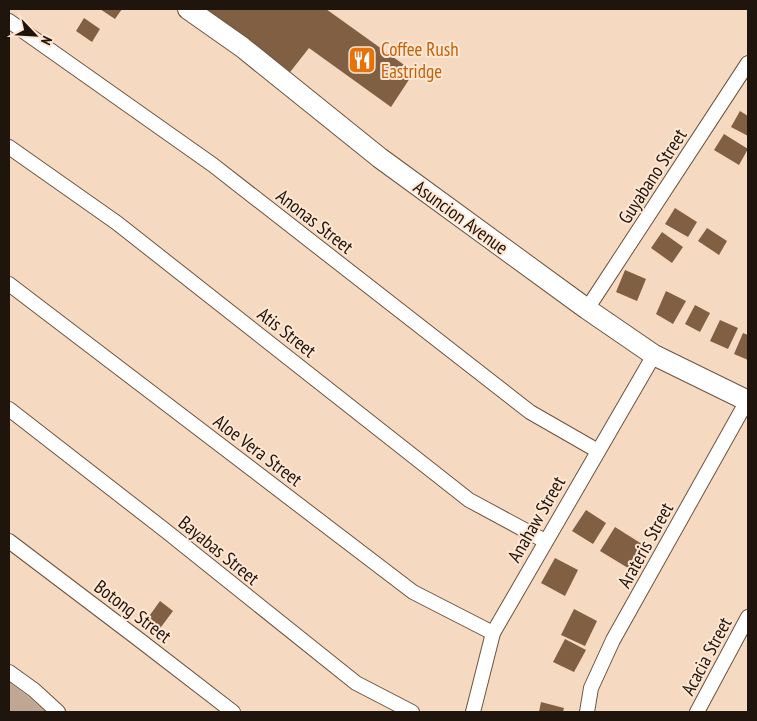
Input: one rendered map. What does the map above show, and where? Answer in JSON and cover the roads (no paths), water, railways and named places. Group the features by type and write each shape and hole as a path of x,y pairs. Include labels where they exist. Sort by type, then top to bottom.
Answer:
{"street":[{"name":"Asuncion Avenue","path":"188,9 242,47 380,158 587,309 654,355 748,401"},
{"name":"Anonas Street","path":"9,21 213,164 530,412 598,451"},
{"name":"Guyabano Street","path":"587,309 748,63"},
{"name":"Atis Street","path":"9,147 117,223 469,500 545,541"},
{"name":"Aloe Vera Street","path":"9,284 413,592 493,633"},
{"name":"Anahaw Street","path":"473,712 493,633 654,355"},
{"name":"Arateris Street","path":"587,712 591,688 613,640 748,401"},
{"name":"Bayabas Street","path":"9,408 356,684 412,712"},
{"name":"Botong Street","path":"9,541 233,712"},
{"name":"Acacia Street","path":"697,712 748,617"},
{"path":"9,672 34,690 58,712"}],"place":[{"name":"Coffee Rush Eastridge","path":"362,60"}]}
